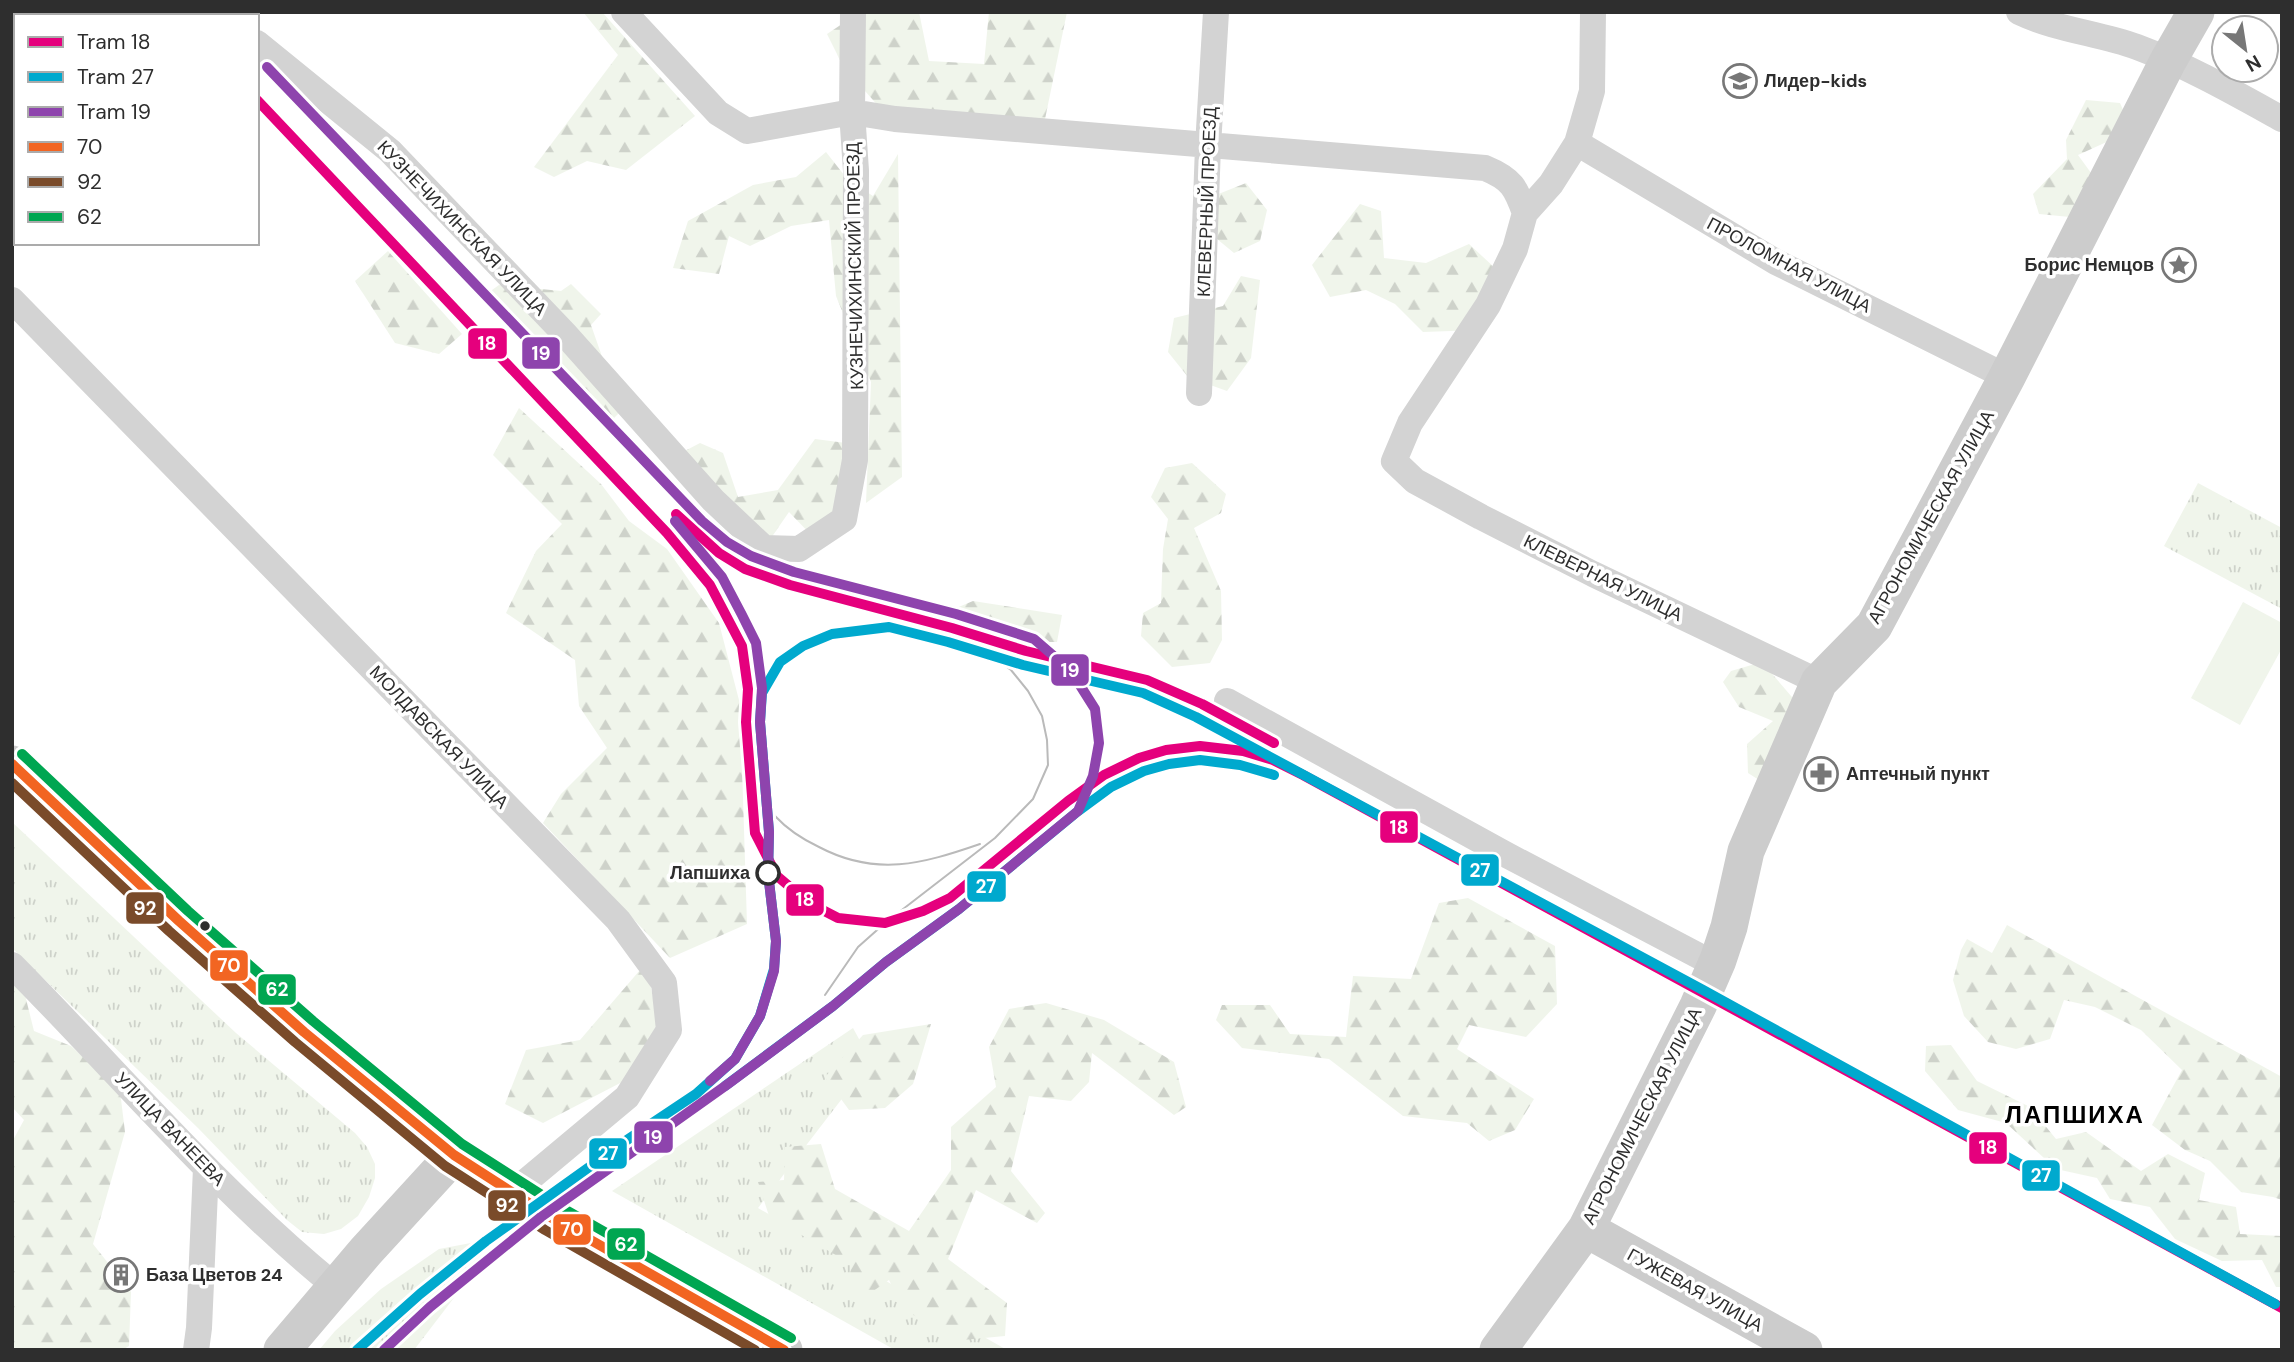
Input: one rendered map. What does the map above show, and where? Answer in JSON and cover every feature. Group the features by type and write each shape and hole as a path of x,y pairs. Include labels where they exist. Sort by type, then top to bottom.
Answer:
{"street":[{"path":"624,12 718,113 747,131 852,112 895,119 1485,168 1504,176 1517,190 1525,213 1551,184 1577,143 1592,91 1593,12"},
{"name":"КУЗНЕЧИХИНСКИЙ ПРОЕЗД","path":"844,519 855,460 856,171 852,112 853,12"},
{"name":"КЛЕВЕРНЫЙ ПРОЕЗД","path":"1199,393 1216,12"},
{"path":"2019,12 2043,23 2137,47 2201,74 2282,119"},
{"name":"АГРОНОМИЧЕСКАЯ УЛИЦА","path":"1498,1350 1586,1229 1716,965 1729,926 1746,851 1819,682 1874,626 2007,377 2168,61 2196,12"},
{"name":"КУЗНЕЧИХИНСКАЯ УЛИЦА","path":"259,45 390,151 564,334 713,500 764,548 799,549 844,519"},
{"name":"ПРОЛОМНАЯ УЛИЦА","path":"1577,143 1776,262 2007,377"},
{"name":"КЛЕВЕРНАЯ УЛИЦА","path":"1525,213 1515,249 1488,305 1410,423 1394,461 1415,481 1481,517 1592,574 1819,682"},
{"name":"МОЛДАВСКАЯ УЛИЦА","path":"12,300 618,920 664,982 669,1030 628,1097 512,1193"},
{"path":"1227,701 1503,853 1716,965"},
{"path":"12,764 179,921 304,1032 454,1155 512,1193 784,1350"},
{"name":"УЛИЦА ВАНЕЕВА","path":"12,965 206,1168 335,1286"},
{"path":"282,1350 335,1286 454,1155"},
{"path":"196,1350 200,1328 206,1168"},
{"name":"ГУЖЕВАЯ УЛИЦА","path":"1586,1229 1804,1350"}],"green space":[{"path":"583,12 602,12 695,116 626,170 587,161 554,177 534,167 618,55"},
{"path":"860,12 919,12 929,61 984,64 989,12 1067,12 1044,124 880,108 843,66 827,34"},
{"path":"2086,100 2120,103 2127,119 2111,140 2078,155 2094,177 2070,217 2039,214 2033,194 2067,159 2066,140"},
{"path":"826,152 848,180 873,196 898,154 902,477 866,503 871,382 836,296 829,220 791,226 750,246 729,236 719,274 673,268 688,221 753,185 796,177"},
{"path":"1246,183 1267,210 1260,241 1234,253 1211,234 1211,197"},
{"path":"1360,204 1381,211 1384,258 1426,263 1469,244 1495,268 1479,330 1423,332 1395,304 1366,290 1330,297 1312,265"},
{"path":"388,251 462,334 439,354 395,343 355,281"},
{"path":"1241,276 1260,280 1251,358 1227,391 1188,377 1168,352 1174,318 1223,306"},
{"path":"571,284 601,314 591,325 621,411 608,424 485,295 499,285 561,291"},
{"path":"519,408 601,484 629,521 667,549 719,623 740,704 747,924 670,958 543,823 561,794 607,748 579,706 575,660 506,613 536,551 562,524 493,455"},
{"path":"815,439 846,443 845,503 818,542 789,512 762,551 679,454 700,443 723,453 738,497 778,490"},
{"path":"1192,463 1226,494 1221,513 1194,528 1221,591 1222,640 1210,663 1172,667 1141,636 1143,613 1161,603 1163,549 1168,519 1151,497 1165,468"},
{"path":"2198,483 2282,528 2282,609 2164,546"},
{"path":"973,601 1062,615 1057,642 1016,642 937,616"},
{"path":"2243,602 2282,623 2282,648 2240,725 2191,698"},
{"path":"1762,662 1809,717 1759,780 1748,773 1747,744 1773,721 1739,707 1723,682 1731,671"},
{"path":"12,822 236,1033 355,1133 367,1147 375,1164 375,1178 369,1197 358,1216 341,1229 324,1234 302,1232 12,948"},
{"path":"1468,898 1555,946 1557,1004 1526,1037 1469,1025 1457,1049 1534,1099 1515,1130 1489,1141 1467,1123 1403,1116 1329,1059 1242,1048 1216,1020 1222,1005 1270,1005 1290,1034 1346,1037 1353,976 1411,979 1439,903"},
{"path":"2007,925 2282,1077 2282,1200 2241,1192 2210,1161 2185,1150 2152,1125 2182,1070 2141,1030 2095,1007 2064,1000 2050,1039 2016,1049 1988,1042 1964,1016 1953,980 1961,950 1967,939 1992,953"},
{"path":"12,958 17,963 34,1031 71,1046 120,1091 125,1132 93,1244 131,1292 129,1346 122,1350 12,1350 12,1142 24,1120 12,1107"},
{"path":"646,963 658,1023 626,1080 543,1123 505,1104 526,1050 580,1040"},
{"path":"1046,1003 1104,1020 1174,1062 1186,1107 1174,1115 1092,1053 1089,1082 1071,1101 1029,1096 1011,1171 1045,1213 1037,1223 976,1190 948,1259 1007,1303 1005,1336 952,1341 903,1308 889,1280 869,1294 849,1289 851,1264 769,1216 758,1182 784,1180 785,1147 821,1144 835,1189 909,1231 951,1170 951,1127 996,1087 989,1047 1009,1009"},
{"path":"931,1024 913,1084 885,1108 849,1110 825,1077 863,1035"},
{"path":"853,1028 871,1061 758,1208 1007,1350 895,1350 612,1191"},
{"path":"1951,1045 1977,1081 2030,1107 2056,1139 2086,1132 2141,1171 2168,1154 2205,1173 2199,1200 2236,1207 2240,1234 2282,1236 2282,1287 2276,1287 2262,1260 2222,1261 2175,1239 2150,1207 2110,1199 2097,1178 2056,1169 2006,1123 1958,1110 1925,1071 1926,1046"},
{"path":"492,1239 463,1286 414,1350 319,1350 335,1331 381,1289 439,1249"}],"tram line":[{"name":"19","path":"267,67 702,521 727,542 751,556 794,572 956,614 1034,639 1071,671 1095,709 1099,743 1093,776 1078,811 959,909 886,962 833,1006 541,1217 430,1307 384,1350"},
{"name":"18","path":"259,102 667,533 710,585 742,646 748,689 746,722 755,833 777,876 809,903 838,918 885,923 923,911 950,898 1068,801 1104,775 1139,758 1166,750 1200,746 1243,751 1273,760 1303,775 2282,1308"},
{"name":"18","path":"676,514 719,553 745,569 790,585 952,628 1026,651 1147,680 1202,704 1274,743"},
{"name":"19","path":"675,521 722,577 742,615 756,643 762,688 760,722 769,832 768,873 776,941 774,971 760,1016 735,1059 710,1081"},
{"name":"27","path":"357,1350 420,1294 486,1241 696,1094 735,1059 760,1016 774,969 776,941 768,873 769,832 760,722 762,693 780,662 803,646 832,634 889,627 1023,665 1143,693 1196,717 1703,990 2275,1304"},
{"path":"825,995 858,947 995,838 1033,799 1048,765 1042,716 1028,691 1011,670 952,628"},
{"name":"27","path":"725,1086 959,909 1111,787 1144,771 1200,760 1240,765 1274,775"},
{"path":"749,769 767,806 780,821 807,841 840,856 880,865 899,864 919,862 980,844"}],"transit line":[{"name":"62","path":"22,754 188,911 313,1021 462,1144 559,1206 791,1338"},
{"name":"70","path":"12,764 179,921 304,1032 454,1155 552,1218 784,1350"},
{"name":"92","path":"12,783 169,931 295,1042 445,1166 545,1230 755,1350"}],"place":[{"name":"Лидер-kids","path":"1740,81"},
{"name":"Борис Немцов","path":"2179,265"},
{"name":"Аптечный пункт","path":"1821,774"},
{"name":"Лапшиха","path":"768,873"},
{"name":"База Цветов 24","path":"121,1275"}],"district":[{"name":"ЛАПШИХА","path":"2075,1115"}]}
